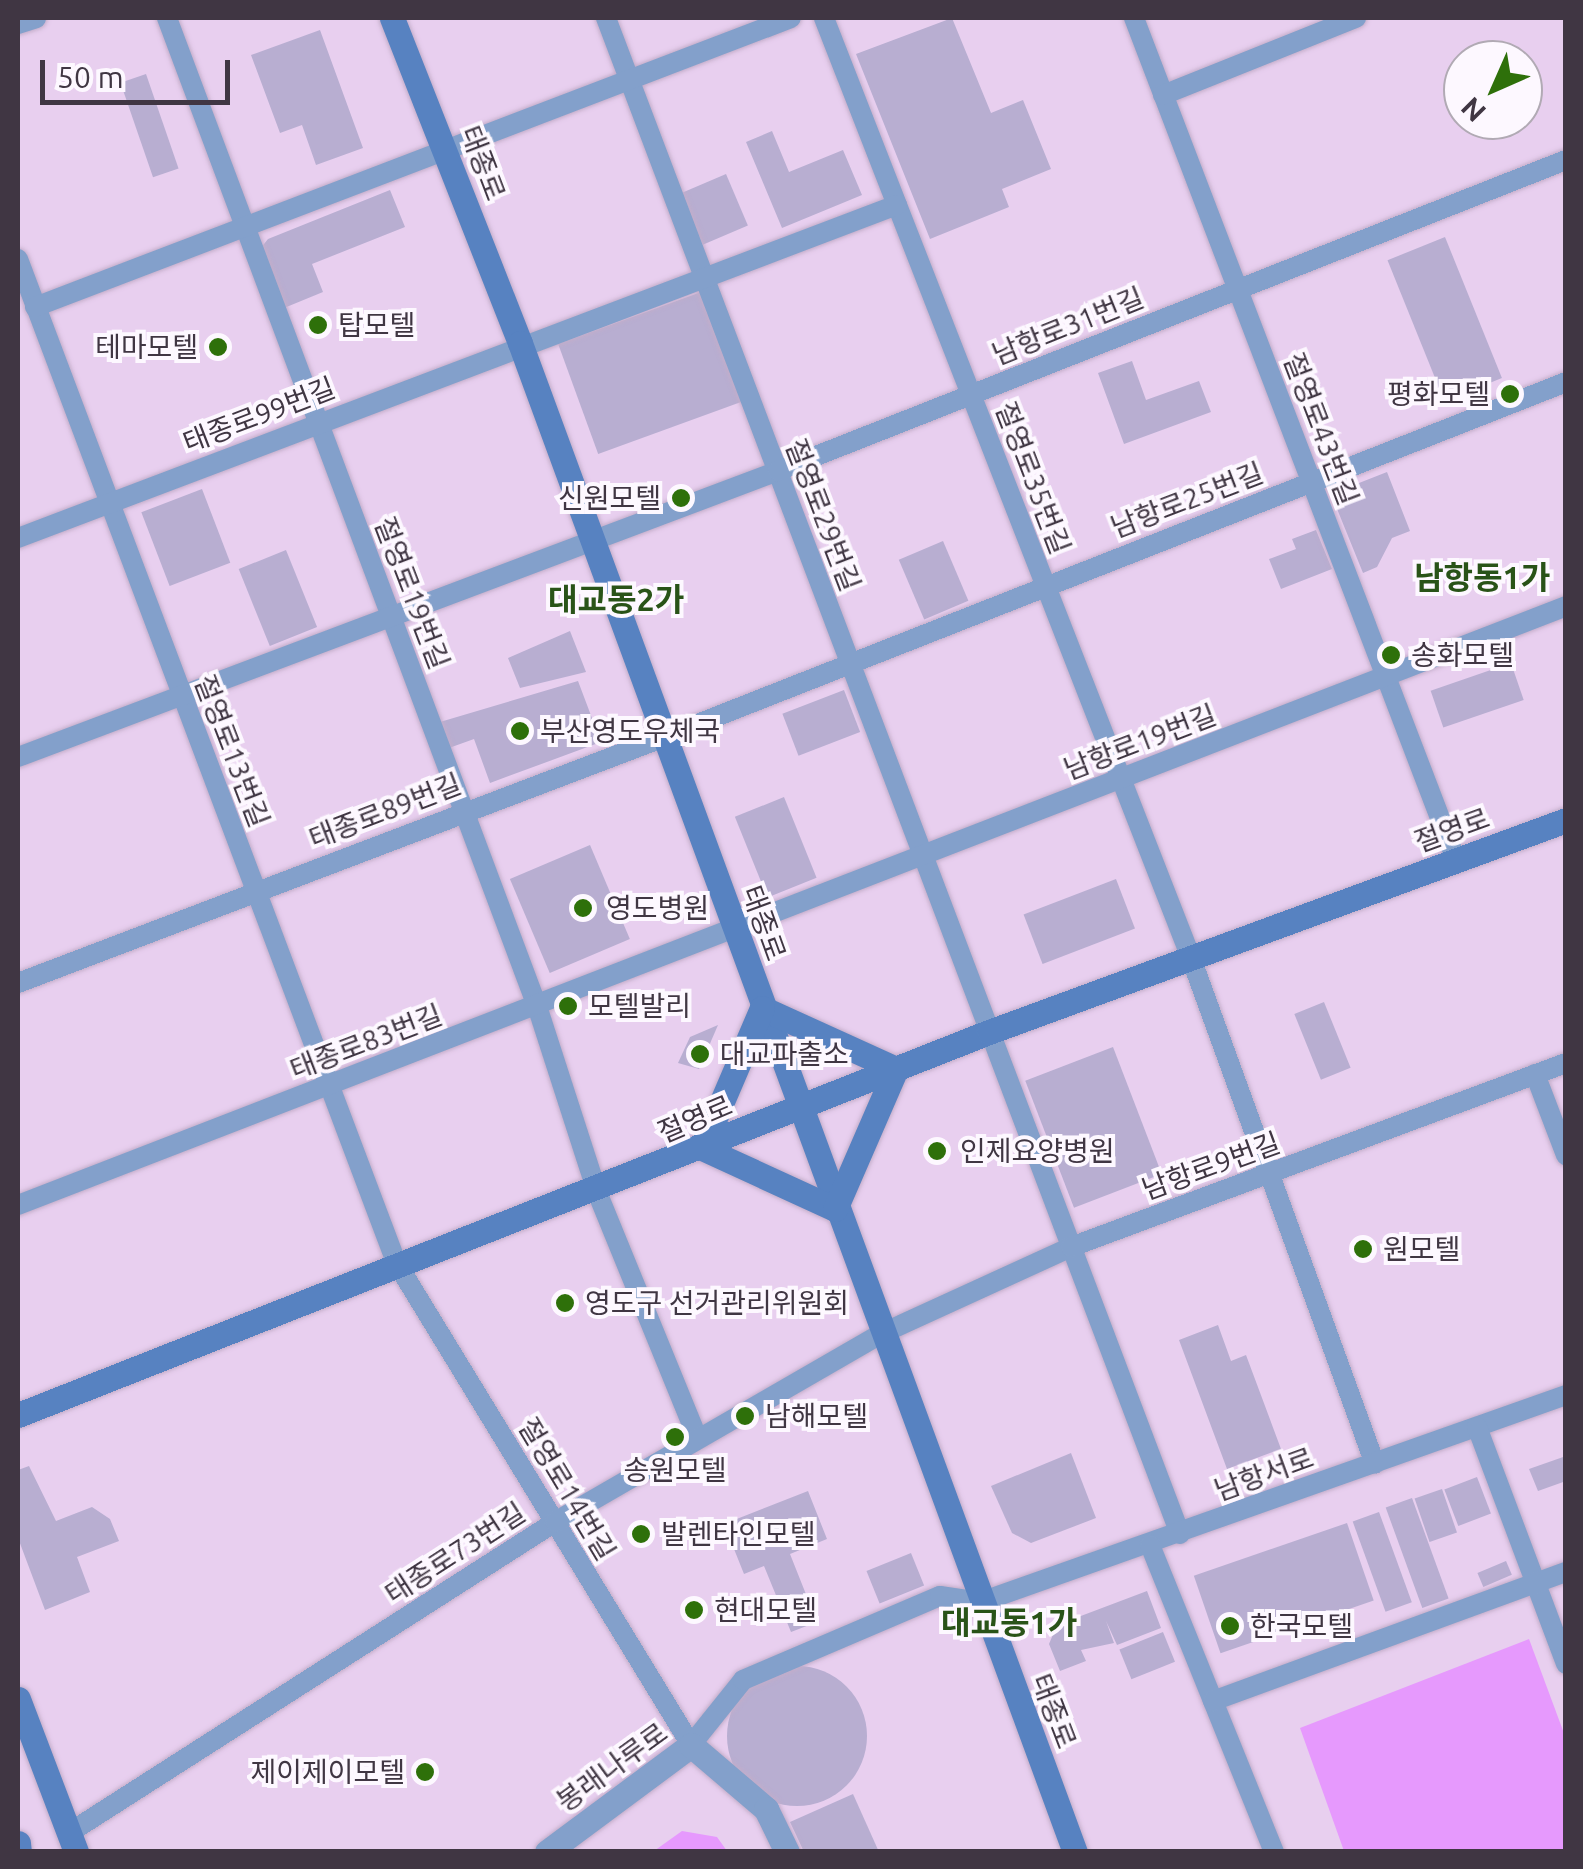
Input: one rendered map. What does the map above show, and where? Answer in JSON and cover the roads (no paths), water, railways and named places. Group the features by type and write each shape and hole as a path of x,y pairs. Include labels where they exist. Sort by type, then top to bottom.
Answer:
{"main road":[{"name":"태종로","path":"392,18 520,343 880,1334 1075,1852"},
{"name":"절영로","path":"18,1415 396,1262 597,1192 989,1032 1566,820"},
{"path":"762,1008 896,1069 835,1210 702,1148 762,1008"},
{"path":"18,1699 72,1842"},
{"path":"18,1843 19,1852"}],"street":[{"path":"18,24 36,18"},
{"name":"절영로19번길","path":"167,18 538,1006 597,1192 696,1435"},
{"name":"절영로29번길","path":"606,18 1180,1534"},
{"path":"36,307 444,145 630,81 792,18"},
{"name":"절영로35번길","path":"824,18 1191,958 1375,1464"},
{"name":"절영로43번길","path":"1134,18 1456,860"},
{"path":"1164,95 1356,18"},
{"name":"남항로31번길","path":"18,757 778,471 1566,160"},
{"name":"태종로99번길","path":"18,538 520,343 897,205"},
{"name":"절영로13번길","path":"18,260 396,1262"},
{"name":"남항로25번길","path":"662,738 849,661 1566,382"},
{"name":"남항로19번길","path":"735,932 1566,606"},
{"name":"태종로89번길","path":"18,983 464,810 662,738"},
{"name":"태종로83번길","path":"18,1205 735,932"},
{"name":"남항로9번길","path":"880,1334 1071,1247 1566,1063"},
{"path":"1535,1074 1566,1156"},
{"name":"절영로14번길","path":"396,1262 692,1745"},
{"name":"태종로73번길","path":"72,1842 555,1522 696,1435 880,1334"},
{"name":"남항서로","path":"981,1602 1566,1395"},
{"path":"1477,1427 1566,1664"},
{"path":"1150,1545 1274,1852"},
{"path":"1212,1700 1566,1572"},
{"path":"692,1745 743,1680 940,1596 981,1602"},
{"name":"봉래나루로","path":"547,1852 692,1745 766,1810 786,1852"}],"place":[{"name":"탑모텔","path":"318,325"},
{"name":"테마모텔","path":"218,347"},
{"name":"평화모텔","path":"1510,394"},
{"name":"신원모텔","path":"681,498"},
{"name":"송화모텔","path":"1391,655"},
{"name":"부산영도우체국","path":"520,731"},
{"name":"영도병원","path":"583,908"},
{"name":"모텔발리","path":"568,1006"},
{"name":"대교파출소","path":"700,1054"},
{"name":"인제요양병원","path":"937,1151"},
{"name":"원모텔","path":"1363,1249"},
{"name":"영도구 선거관리위원회","path":"565,1303"},
{"name":"남해모텔","path":"745,1416"},
{"name":"송원모텔","path":"675,1437"},
{"name":"발렌타인모텔","path":"641,1534"},
{"name":"현대모텔","path":"694,1610"},
{"name":"한국모텔","path":"1230,1626"},
{"name":"제이제이모텔","path":"425,1772"}],"district":[{"name":"남항동1가","path":"1482,577"},
{"name":"대교동2가","path":"616,599"},
{"name":"대교동1가","path":"1009,1622"}]}
